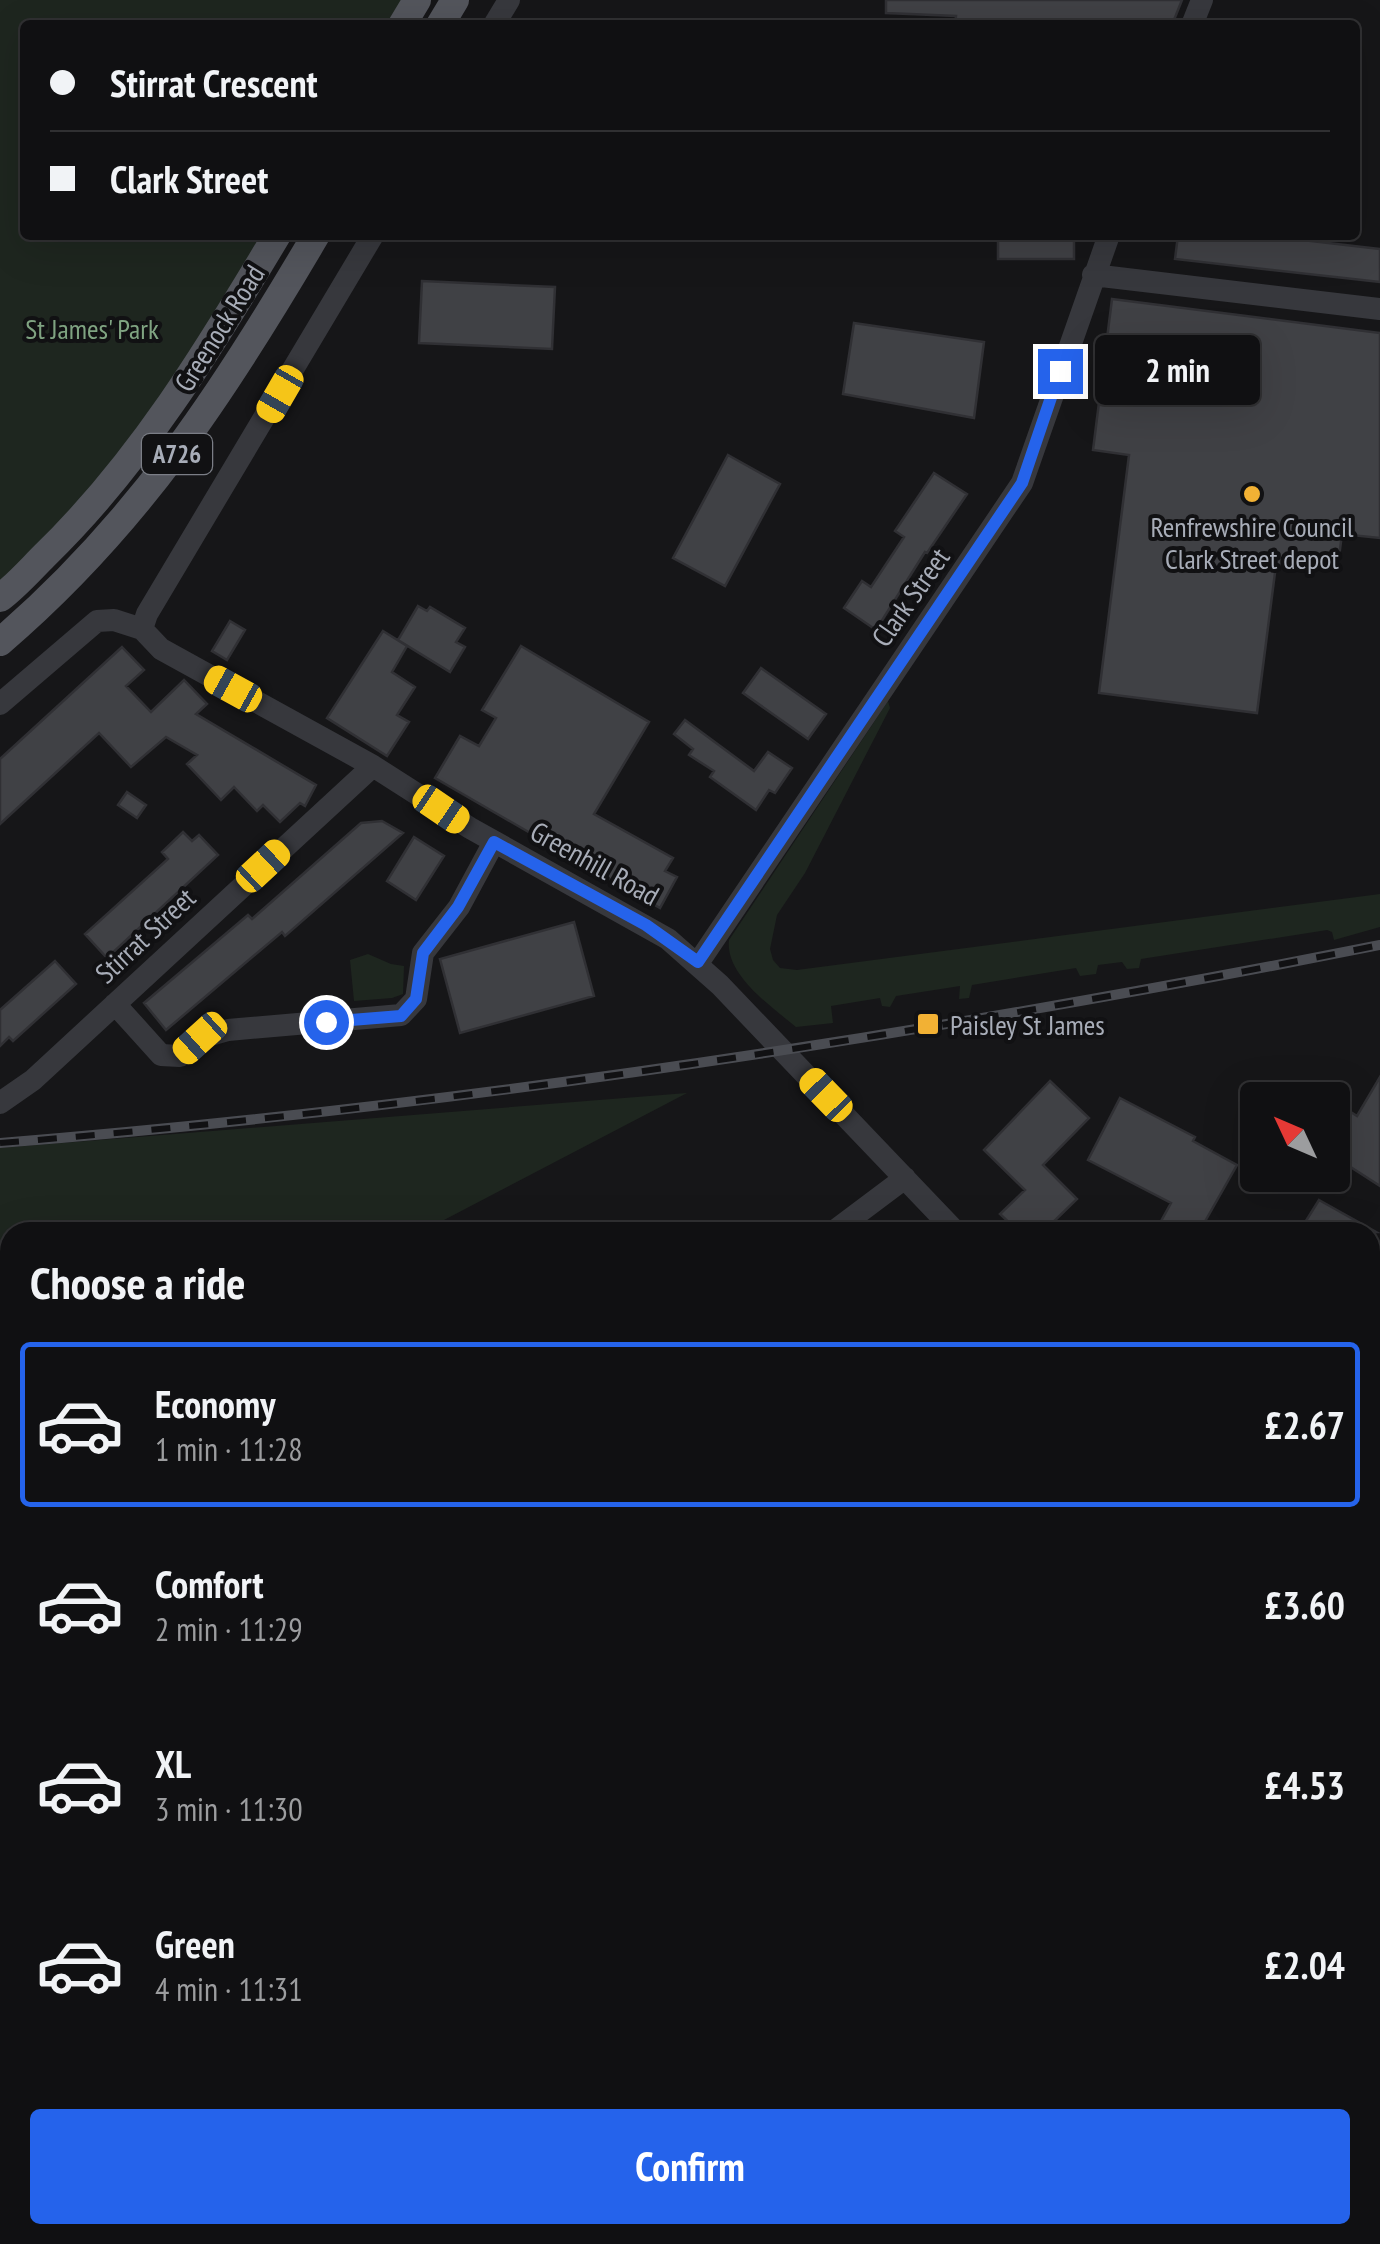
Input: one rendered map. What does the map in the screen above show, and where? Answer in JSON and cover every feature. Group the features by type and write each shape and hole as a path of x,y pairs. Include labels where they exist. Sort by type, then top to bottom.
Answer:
{"main road":[{"name":"Greenock Road","path":"0,598 96,504 126,465 196,367 274,240"},
{"name":"Greenock Road","path":"0,642 82,566 175,457 313,240"}],"street":[{"path":"0,704 96,621 114,620 142,629 147,614 369,240"},
{"name":"Clark Street","path":"698,962 1022,483 1107,240"},
{"path":"1093,275 1380,310"},
{"name":"Greenhill Road","path":"142,629 161,650 372,766 494,842 668,939 698,962 947,1222"},
{"name":"Stirrat Street","path":"0,1103 33,1080 372,766"},
{"path":"114,1004 161,1055 180,1056 200,1038 228,1030 401,1016 416,999 423,953 458,907 494,842"},
{"path":"846,1222 905,1178"}],"green space":[{"name":"St James' Park","path":"0,0 404,0 392,20 20,20 20,240 259,240 197,341 127,443 67,518 0,584"},
{"path":"888,701 890,708 805,873 777,915 770,949 780,968 797,970 1380,894 1380,927 1334,940 1327,930 1141,959 1139,968 1127,969 1122,962 1098,965 1096,974 1080,976 1076,968 972,985 969,998 959,999 960,986 896,996 890,1007 882,1006 880,998 831,1006 833,1023 796,1027 742,978 734,966 729,940"},
{"path":"368,954 404,966 403,994 354,1001 350,960"},
{"path":"687,1093 440,1222 0,1222 0,1148"}],"building":[{"path":"886,0 1182,0 1174,20 956,20 956,16 886,13"},
{"path":"998,240 1074,240 1074,259 998,259"},
{"path":"1177,240 1302,240 1380,249 1380,282 1175,259"},
{"path":"422,281 555,287 552,349 419,343"},
{"name":"Renfrewshire Council Clark Street depot","path":"1112,299 1380,333 1380,538 1342,534 1339,557 1295,552 1293,567 1276,565 1257,713 1099,693 1129,455 1093,450"},
{"path":"854,323 984,342 974,418 843,394"},
{"path":"728,455 780,484 725,586 673,558"},
{"path":"934,473 967,494 876,630 844,608 862,581 871,587 904,537 895,531"},
{"path":"418,606 427,611 430,607 465,628 456,642 465,647 450,672 398,640"},
{"path":"230,621 245,630 227,660 212,651"},
{"path":"383,631 407,646 392,672 415,687 397,715 409,722 387,756 327,718"},
{"path":"521,646 649,722 594,814 673,858 665,871 677,877 660,908 435,778 460,736 479,746 496,718 482,710"},
{"path":"122,647 144,670 126,686 151,712 184,680 207,704 196,714 316,785 305,806 300,803 280,822 263,805 257,811 234,787 221,800 187,764 197,755 166,737 131,767 99,733 0,824 0,759"},
{"path":"761,668 826,714 808,739 743,693"},
{"path":"685,720 754,771 768,752 792,768 775,793 769,790 756,810 710,777 714,771 689,755 693,749 674,734"},
{"path":"127,792 146,805 137,818 118,805"},
{"path":"382,821 403,833 285,936 282,932 166,1030 144,1003 248,915 252,919 361,823"},
{"path":"183,832 192,841 199,835 218,855 107,958 85,934 168,859 162,852"},
{"path":"414,837 444,856 416,900 387,881"},
{"path":"574,922 594,996 460,1033 440,959"},
{"path":"55,961 76,984 13,1041 9,1037 0,1046 0,1010"},
{"path":"1380,1077 1380,1186 1350,1167 1350,1112 1357,1116"},
{"path":"1050,1081 1089,1118 1043,1165 1077,1199 1053,1222 1008,1222 1000,1214 1025,1190 984,1150"},
{"path":"1120,1098 1195,1137 1193,1141 1237,1165 1205,1222 1161,1222 1171,1203 1088,1160"},
{"path":"1319,1200 1358,1222 1305,1222"}],"railway":[{"path":"0,1143 347,1109 693,1064 1037,1009 1380,945"}],"place":[{"name":"Renfrewshire Council Clark Street depot","path":"1252,494"},
{"name":"Paisley St James","path":"928,1024"}],"route":[{"path":"326,1022 401,1016 416,999 423,953 458,907 494,842 646,925 698,962 1022,483 1060,371"}]}
